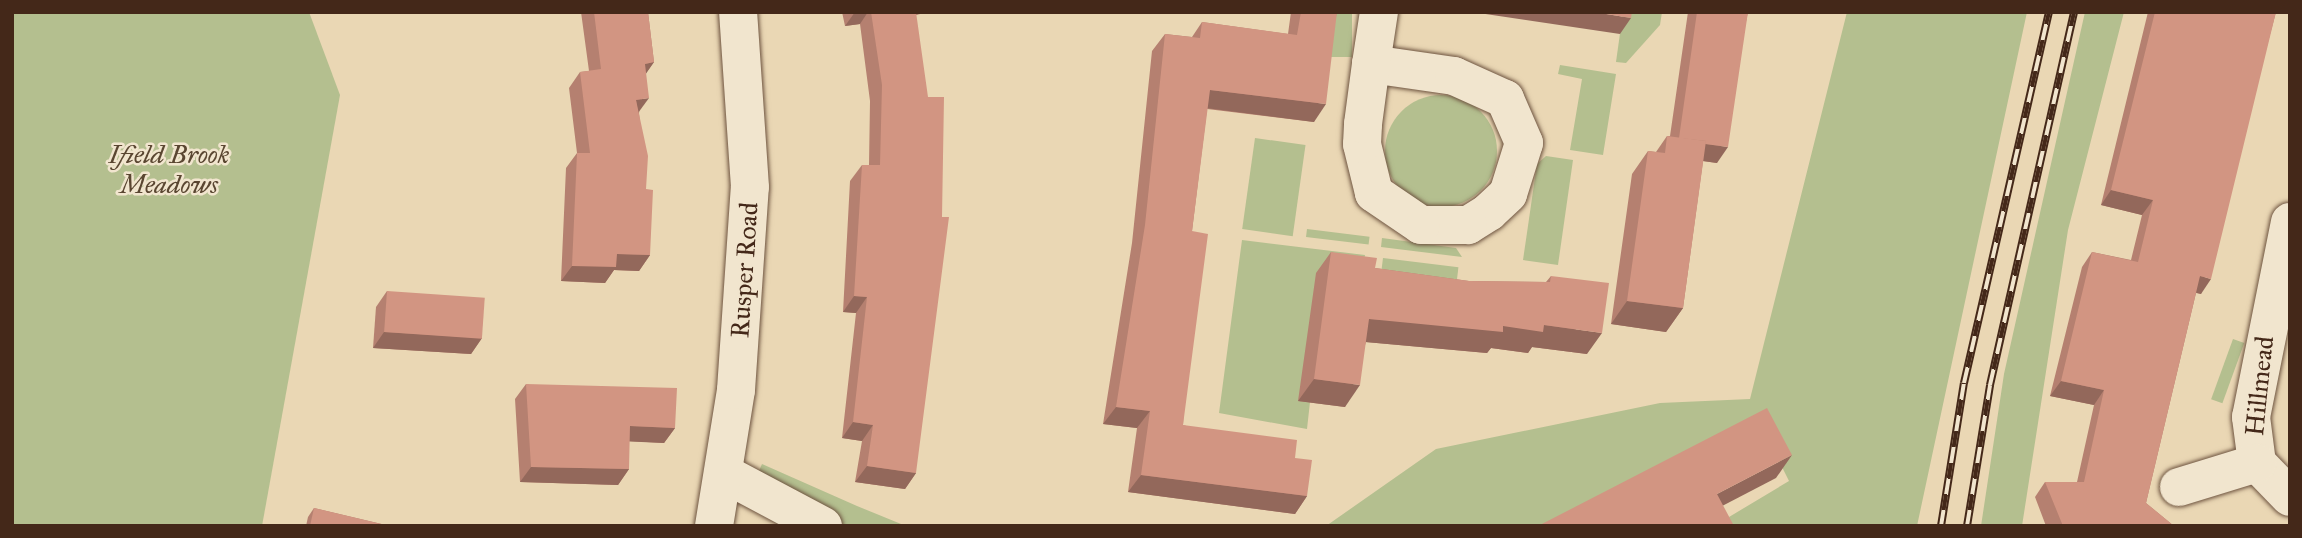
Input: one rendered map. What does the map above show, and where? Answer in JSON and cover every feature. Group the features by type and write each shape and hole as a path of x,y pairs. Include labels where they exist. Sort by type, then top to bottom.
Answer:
{"street":[{"name":"Rusper Road","path":"713,526 725,474 750,187 738,12"},
{"path":"1371,64 1474,81 1505,99 1524,143 1508,194 1489,212 1468,225 1421,225 1374,193 1362,144 1371,64 1379,12"},
{"name":"Hillmead","path":"2290,222 2251,416 2257,463 2290,497"},
{"path":"2179,487 2257,463"},
{"path":"725,474 823,526"}],"green space":[{"name":"Ifield Brook Meadows","path":"12,12 309,12 340,95 262,526 12,526"},
{"path":"1329,12 1352,12 1352,57 1329,57"},
{"path":"1623,12 1662,12 1660,25 1626,63 1616,62"},
{"path":"1847,12 2027,12 1917,526 1714,526 1789,481 1757,417 1545,526 1326,526 1436,449 1660,403 1750,399"},
{"path":"2085,12 2124,12 2068,230 2022,526 1981,526 2004,374"},
{"path":"1560,65 1616,74 1603,155 1570,150 1582,79 1558,74"},
{"path":"1441,95 1463,99 1481,111 1493,129 1497,151 1493,173 1481,191 1463,203 1441,207 1419,203 1401,191 1389,173 1385,151 1389,129 1401,111 1419,99"},
{"path":"1255,138 1306,145 1293,236 1242,229"},
{"path":"1546,156 1573,160 1558,265 1523,260 1537,164"},
{"path":"1307,229 1370,237 1369,245 1306,237"},
{"path":"1382,238 1456,248 1462,257 1381,247"},
{"path":"1242,240 1365,255 1361,279 1310,402 1307,429 1219,413"},
{"path":"1383,258 1458,267 1454,301 1379,292"},
{"path":"2233,339 2244,343 2222,403 2211,399"},
{"path":"762,464 906,526 847,526 756,478"}],"building":[{"path":"594,12 648,12 654,62 645,64 649,98 636,100 648,156 646,189 653,190 650,255 617,254 616,267 572,266 577,153 590,153 580,72 601,69"},
{"path":"871,12 916,12 928,97 944,97 942,217 949,217 916,473 867,466 873,425 853,422 867,297 854,296 862,165 880,165 882,85"},
{"path":"1301,12 1337,12 1326,104 1210,90 1192,231 1208,234 1183,425 1297,440 1295,458 1312,460 1307,496 1141,475 1150,411 1116,407 1145,225 1165,34 1200,38 1202,22 1297,35"},
{"path":"1594,12 1632,12 1631,18"},
{"path":"1697,12 1748,12 1728,147 1679,138"},
{"path":"2155,12 2276,12 2211,279 2200,276 2146,503 2174,526 2063,526 2045,482 2084,482 2104,390 2061,381 2092,252 2138,262 2153,200 2111,190"},
{"path":"1667,136 1706,141 1683,308 1627,301 1648,151 1665,153"},
{"path":"1331,252 1377,258 1375,268 1469,281 1550,282 1551,276 1609,283 1602,333 1544,325 1543,332 1503,326 1503,332 1369,319 1360,385 1314,379"},
{"path":"387,291 485,298 482,339 384,332"},
{"path":"526,384 677,388 675,428 630,426 629,469 531,467"},
{"path":"1767,408 1792,455 1717,494 1734,526 1538,526"},
{"path":"314,508 390,526 310,526"}],"railway":[{"path":"1941,526 1964,383 2049,12"},
{"path":"1967,526 1990,385 2074,12"}]}
